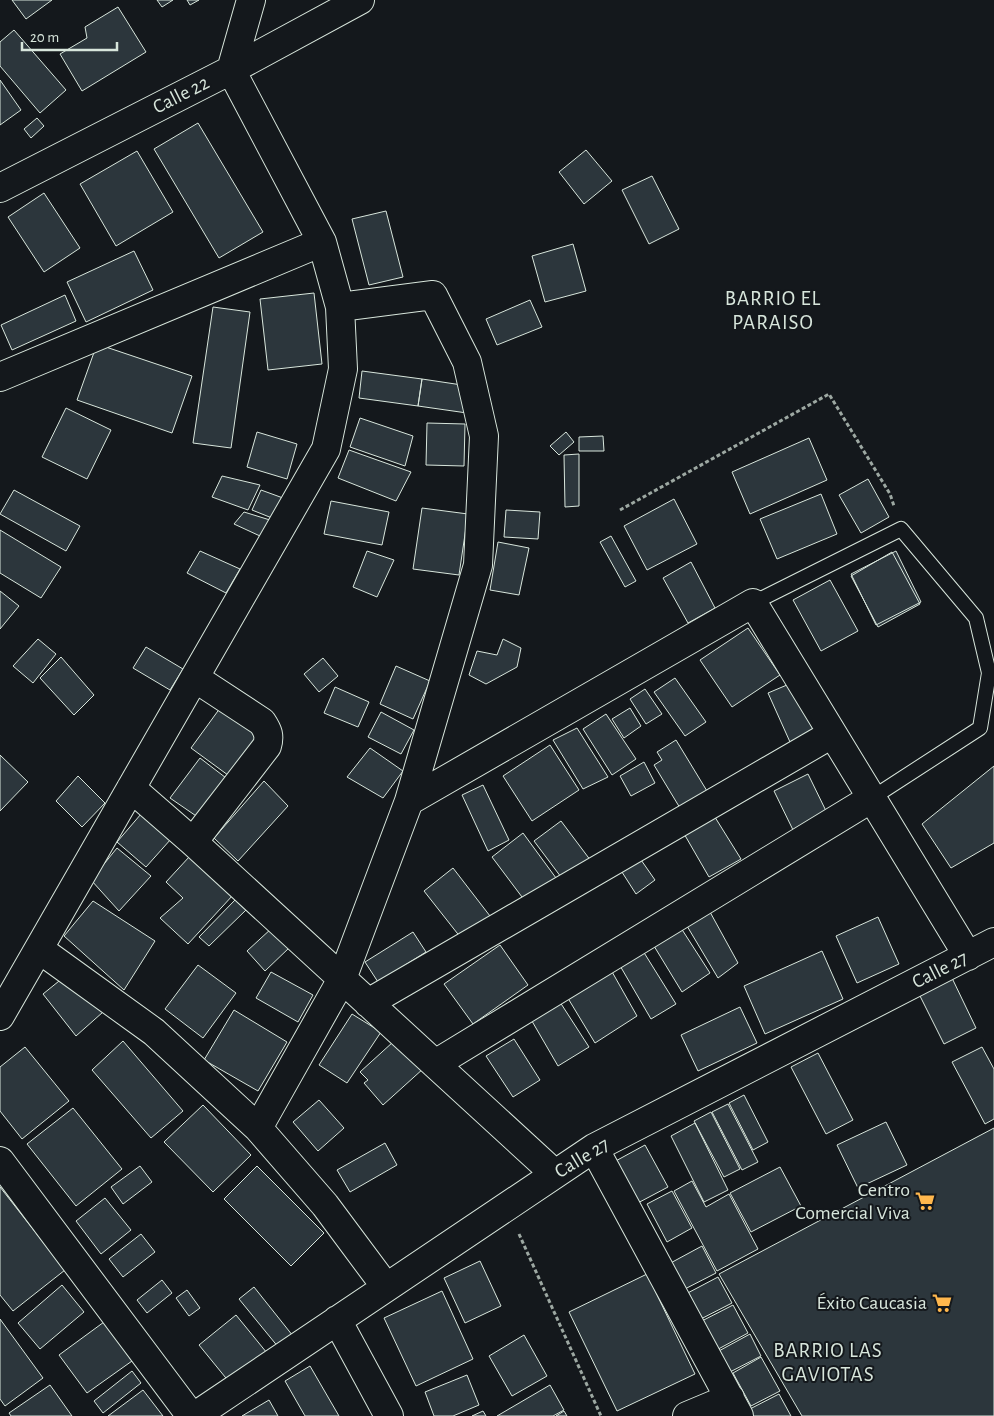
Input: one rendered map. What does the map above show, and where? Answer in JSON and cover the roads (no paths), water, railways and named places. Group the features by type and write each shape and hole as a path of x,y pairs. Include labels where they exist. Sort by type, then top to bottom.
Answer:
{"street":[{"path":"0,1016 326,449 343,369 340,307 322,242 231,70 251,0"},
{"name":"Calle 22","path":"0,188 231,70 360,0"},
{"path":"0,377 322,242"},
{"path":"258,1128 342,979 409,801 478,565 484,436 467,362 433,294 340,307"},
{"path":"409,801 753,604 968,956"},
{"path":"193,842 267,746 269,737 262,722 195,678"},
{"path":"368,1003 832,734"},
{"path":"131,788 193,842 555,1174"},
{"path":"435,1064 872,798"},
{"name":"Calle 27","path":"193,1416 594,1148 994,942"},
{"path":"39,949 154,1032 258,1128 325,1204 386,1287"},
{"path":"594,1148 734,1407 687,1416"},
{"path":"0,1160 193,1416"},
{"path":"337,1320 389,1416"}],"lane":[{"path":"753,604 901,529 976,618 989,673 980,728 872,798"}],"place":[{"name":"Centro Comercial Viva","path":"925,1201"},
{"name":"Éxito Caucasia","path":"942,1303"}],"district":[{"name":"BARRIO EL PARAISO","path":"773,310"},
{"name":"BARRIO LAS GAVIOTAS","path":"828,1362"}]}
